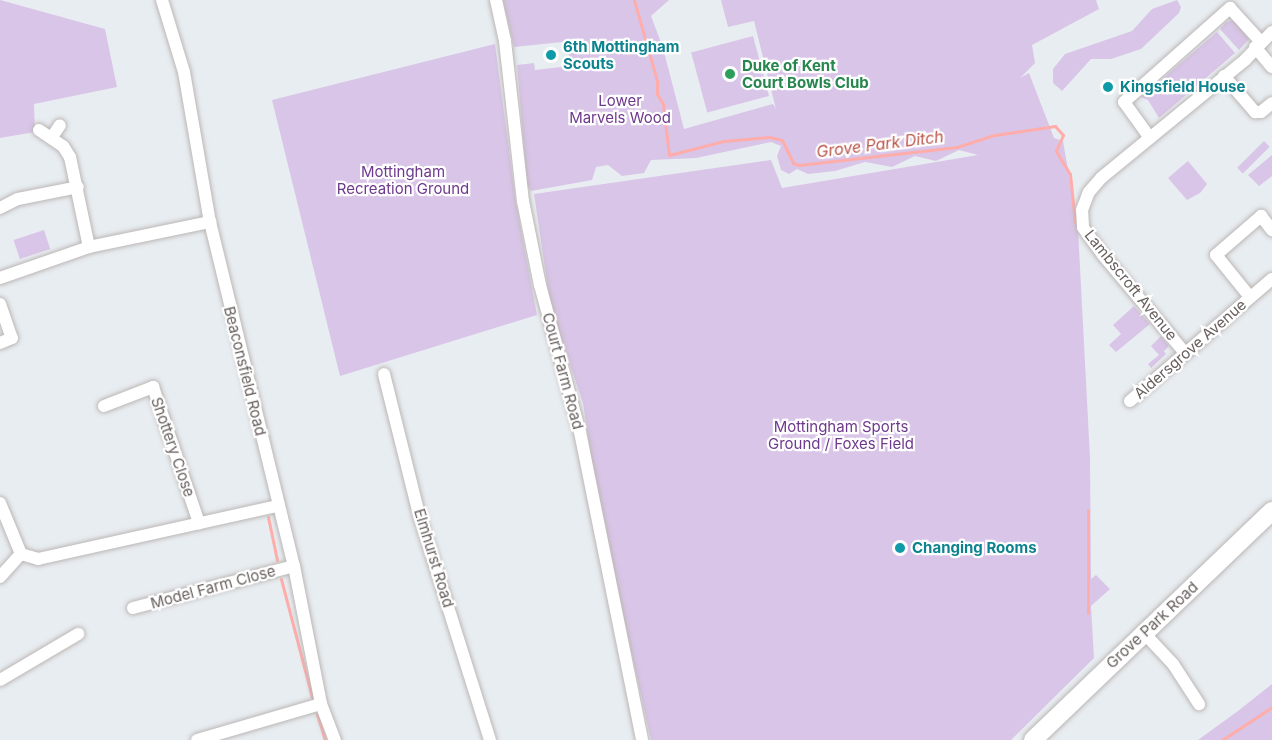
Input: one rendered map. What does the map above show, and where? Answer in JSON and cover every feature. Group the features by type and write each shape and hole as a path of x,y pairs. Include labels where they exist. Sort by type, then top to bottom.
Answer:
{"main road":[{"name":"Grove Park Road","path":"1033,740 1143,632 1272,511"}],"street":[{"name":"Beaconsfield Road","path":"162,0 189,93 210,222 294,566 321,704 335,740"},
{"name":"Court Farm Road","path":"496,0 505,41 523,201 540,285 580,432 642,740"},
{"path":"1150,138 1124,102 1230,8 1258,44 1272,67"},
{"name":"Lambscroft Avenue","path":"1185,353 1114,269 1081,219 1085,199 1095,185 1224,76 1272,32"},
{"path":"1224,76 1255,112 1261,112 1272,103"},
{"path":"52,137 60,125"},
{"path":"39,130 52,137 70,157 89,247"},
{"path":"0,208 27,196 78,187"},
{"name":"Aldersgrove Avenue","path":"1250,297 1216,255 1261,216 1272,230"},
{"path":"0,278 89,247 210,222"},
{"name":"Aldersgrove Avenue","path":"1130,401 1272,279"},
{"path":"0,304 12,338 0,344"},
{"name":"Elmhurst Road","path":"384,374 420,518 490,740"},
{"name":"Shottery Close","path":"104,406 153,387 199,523"},
{"path":"0,503 21,554"},
{"path":"21,554 38,559 279,506"},
{"path":"0,577 21,554"},
{"name":"Model Farm Close","path":"133,608 294,566"},
{"path":"1143,632 1173,664 1199,704"},
{"path":"0,681 78,634"},
{"path":"197,740 321,704"}],"green space":[{"path":"0,0 105,29 117,87 34,104 35,132 0,138"},
{"name":"Mottingham Sports Ground / Foxes Field","path":"503,0 669,0 651,16 663,48 684,129 773,104 776,109 754,21 728,27 721,0 1096,0 1099,9 1032,45 1035,63 1020,78 1029,73 1054,138 1063,141 1078,229 1090,458 1091,579 1096,575 1110,589 1091,606 1094,658 1011,740 651,740 599,507 583,403 551,308 534,194 771,160 782,188 978,155 959,150 936,161 915,156 892,167 865,162 835,171 808,174 797,169 789,174 781,170 777,156 781,146 771,142 696,158 651,160 644,173 622,176 608,165 596,167 592,180 531,191 527,185 517,65 534,63 535,70 570,66 568,48 573,47 572,41 514,47"},
{"path":"1177,0 1181,7 1179,13 1141,49 1111,59 1091,59 1062,91 1053,83 1053,69 1065,54 1132,31 1152,9"},
{"path":"1234,20 1250,38 1239,50 1220,29 1226,22"},
{"path":"1217,32 1235,53 1159,118 1148,100 1141,97"},
{"name":"Duke of Kent Court Bowls Club","path":"753,36 769,96 707,112 691,53"},
{"name":"Mottingham Recreation Ground","path":"495,44 516,203 537,315 340,376 272,100"},
{"path":"1264,141 1270,147 1243,174 1237,168"},
{"path":"1272,155 1272,176 1259,186 1248,175"},
{"path":"1188,161 1207,184 1200,193 1187,200 1168,178"},
{"path":"44,230 50,249 20,259 14,240"},
{"path":"1134,306 1150,324 1116,352 1109,345 1121,334 1113,325"},
{"path":"1161,336 1169,346 1164,351 1166,354 1151,368 1148,364 1159,355 1151,346"},
{"path":"1272,684 1272,740 1198,740 1238,711"}],"waterway":[{"name":"Grove Park Ditch","path":"634,0 657,81 657,94 663,104 669,155 724,141 770,137 782,140 793,163 799,165 957,147 995,135 1055,126 1063,135 1056,151 1070,174 1075,222"},
{"name":"Grove Park Ditch","path":"1088,510 1088,613"},
{"path":"268,517 277,560"},
{"path":"281,579 312,697"},
{"name":"Grove Park Ditch","path":"1222,740 1272,707"},
{"path":"317,714 325,740"}],"place":[{"name":"6th Mottingham Scouts","path":"551,55"},
{"name":"Duke of Kent Court Bowls Club","path":"730,74"},
{"name":"Kingsfield House","path":"1108,87"},
{"name":"Changing Rooms","path":"900,548"}],"park label":[{"name":"Lower Marvels Wood","path":"620,108"}]}
